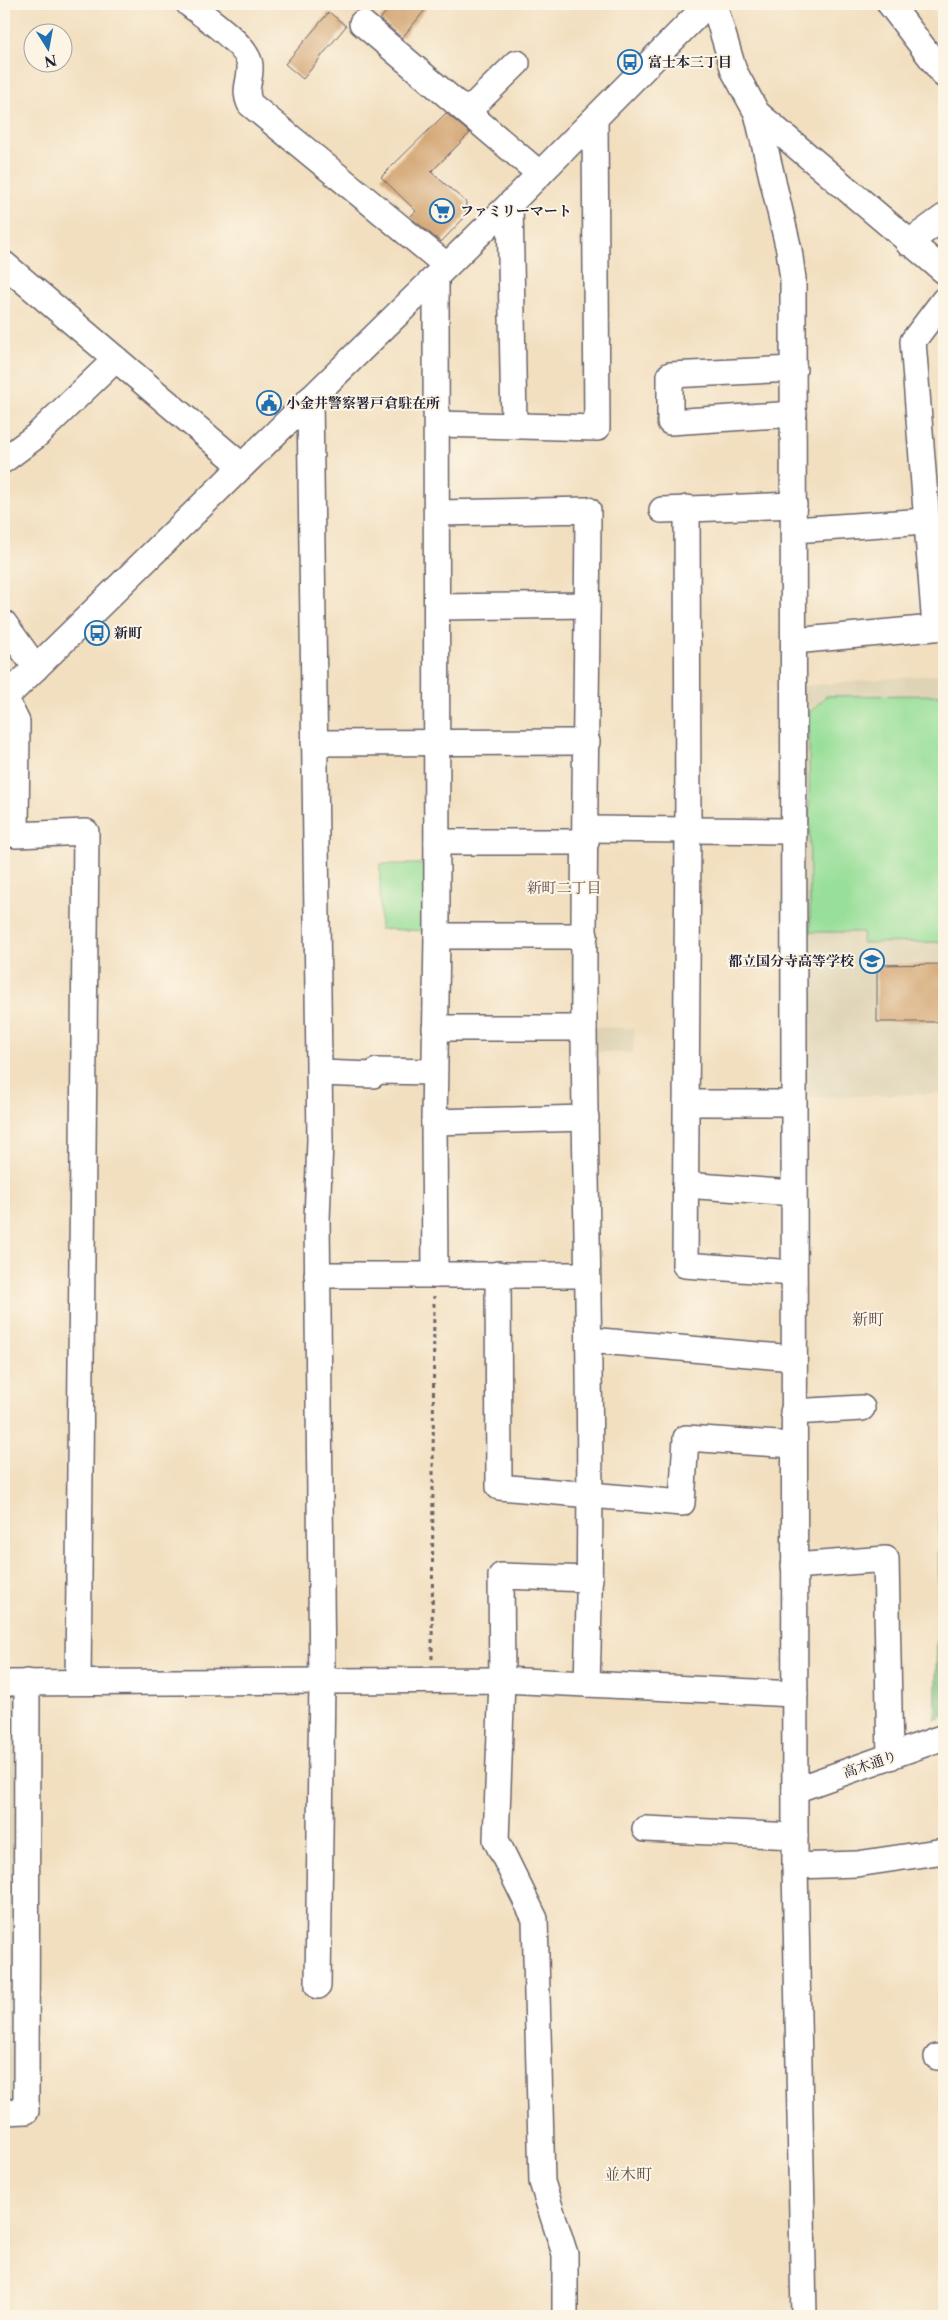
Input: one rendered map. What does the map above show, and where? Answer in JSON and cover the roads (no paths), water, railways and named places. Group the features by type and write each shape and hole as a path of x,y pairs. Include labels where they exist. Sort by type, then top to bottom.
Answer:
{"street":[{"path":"189,4 244,51 251,65 246,94 250,104 441,270"},
{"path":"78,1682 86,832 10,838 16,722 4,699 510,204 708,4"},
{"path":"714,4 734,71 757,113 789,250 792,279 794,369 793,1445 795,1866 804,2316"},
{"path":"890,4 944,75"},
{"path":"362,23 540,174"},
{"path":"467,112 517,63"},
{"path":"757,113 908,243 944,271"},
{"path":"438,424 597,428 595,119"},
{"path":"510,204 514,426"},
{"path":"908,243 944,217"},
{"path":"4,264 242,466"},
{"path":"434,1275 434,1072 438,842 438,424 441,270"},
{"path":"794,641 940,627 926,521 913,341 944,300"},
{"path":"4,460 36,436 116,359"},
{"path":"794,369 670,375 670,422 794,414"},
{"path":"310,399 320,1073 318,1275 322,1680 318,1986"},
{"path":"662,510 794,505"},
{"path":"687,508 688,830 685,1265 793,1273"},
{"path":"438,514 588,510 584,1028 590,1495 587,1684"},
{"path":"794,530 926,521"},
{"path":"437,607 587,606"},
{"path":"4,623 36,668"},
{"path":"314,743 587,742"},
{"path":"438,842 688,830 793,831"},
{"path":"437,936 585,936"},
{"path":"435,1028 584,1028"},
{"path":"320,1073 373,1075 377,1072 434,1072"},
{"path":"687,1103 793,1103"},
{"path":"434,1122 586,1118"},
{"path":"685,1185 793,1193"},
{"path":"498,1274 499,1487 682,1503 686,1438 793,1445"},
{"path":"318,1275 587,1275"},
{"path":"589,1340 793,1358"},
{"path":"793,1412 862,1408"},
{"path":"794,1566 886,1559 890,1757"},
{"path":"565,2316 565,2254 542,2182 534,1919 496,1840 502,1680 501,1576 590,1579"},
{"path":"4,2112 26,2111 15,1682 502,1680 795,1694"},
{"name":"高木通り","path":"795,1790 944,1737"},
{"path":"645,1829 795,1836"},
{"path":"795,1866 857,1864 944,1851"}],"place":[{"name":"富士本三丁目","path":"630,62"},
{"name":"ファミリーマート","path":"442,211"},
{"name":"小金井警察署戸倉駐在所","path":"269,403"},
{"name":"新町","path":"97,633"},
{"name":"都立国分寺高等学校","path":"872,961"}],"district":[{"name":"新町二丁目","path":"564,887"},
{"name":"新町","path":"868,1319"},
{"name":"並木町","path":"628,2174"}]}
